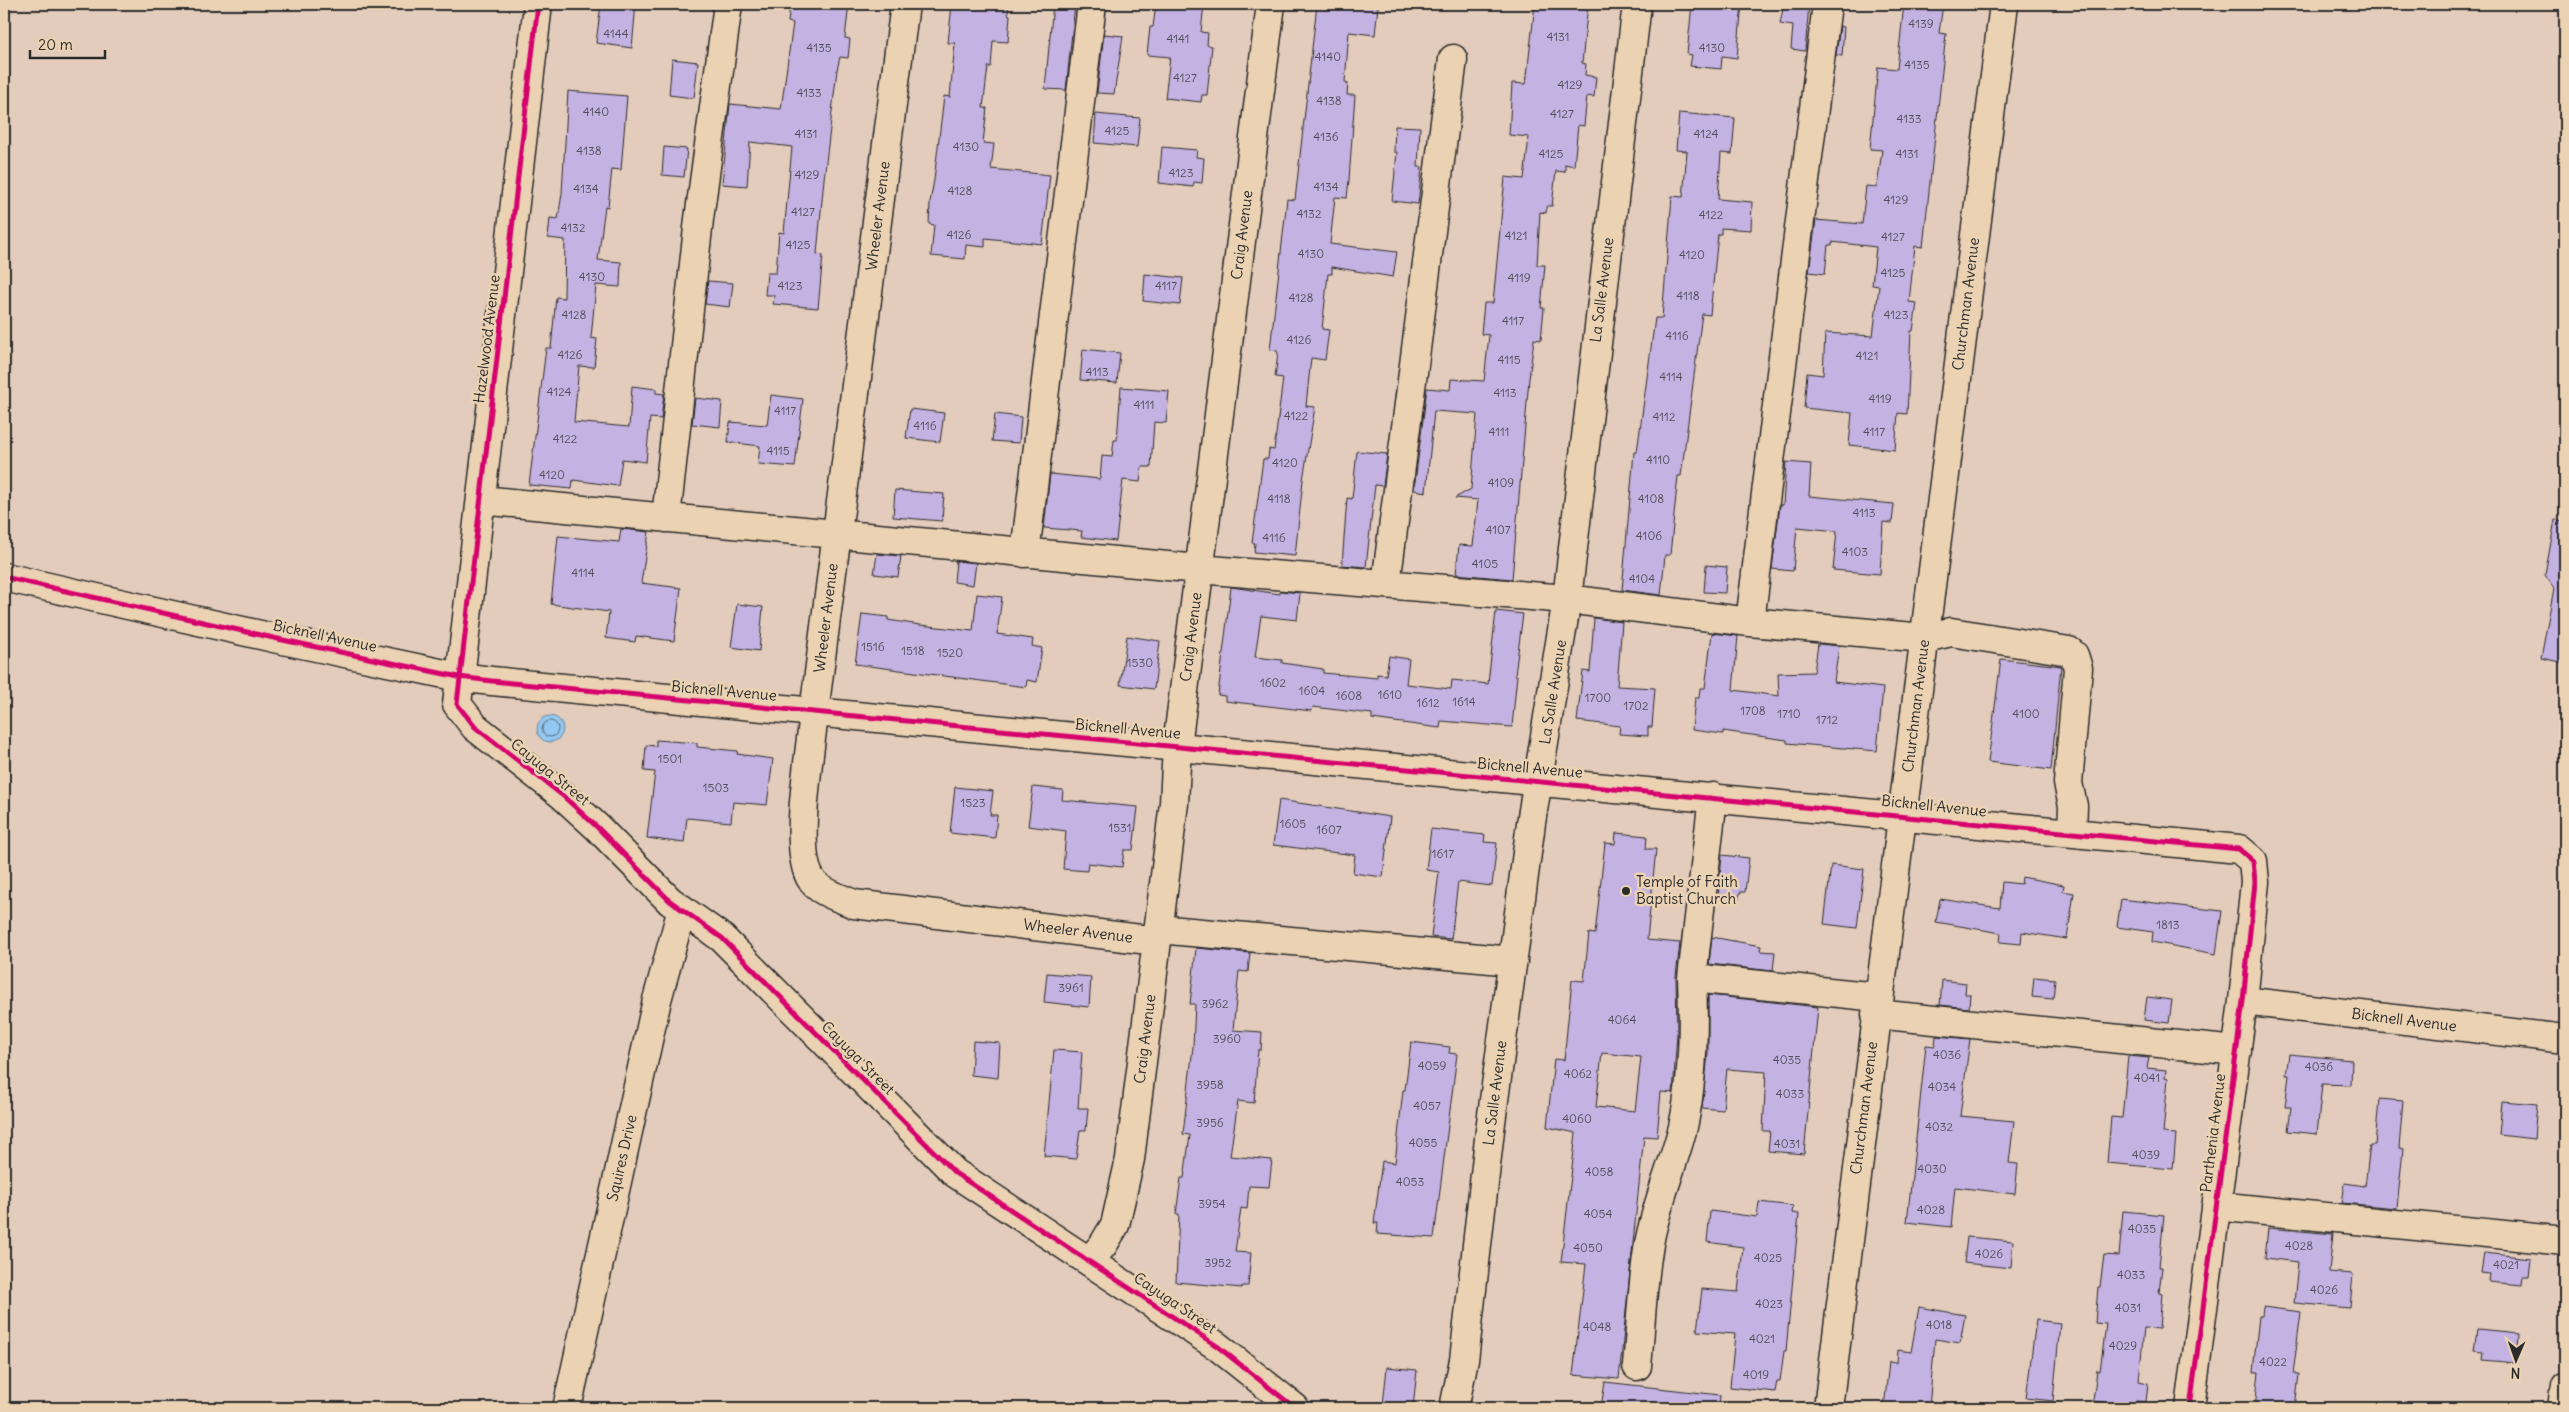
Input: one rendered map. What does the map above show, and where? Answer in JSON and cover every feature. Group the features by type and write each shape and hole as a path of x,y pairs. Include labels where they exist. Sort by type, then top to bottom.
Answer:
{"street":[{"name":"Hazelwood Avenue","path":"459,677 538,4"},
{"path":"666,518 699,219 728,4"},
{"name":"Wheeler Avenue","path":"905,4 814,712 803,821 805,868 812,882 824,890 854,904 1157,935 1512,961"},
{"path":"1025,553 1092,4"},
{"name":"Craig Avenue","path":"1089,1261 1103,1245 1115,1225 1121,1206 1130,1158 1174,803 1177,746 1271,4"},
{"name":"La Salle Avenue","path":"1454,1408 1464,1360 1490,1130 1531,823 1539,783 1567,599 1637,4"},
{"path":"1750,622 1827,4"},
{"name":"Churchman Avenue","path":"1828,1408 1877,1005 1903,815 2004,4"},
{"path":"1386,584 1453,59"},
{"path":"481,500 1199,569 1567,599 1750,622 1924,638 1952,632 2069,651 2074,654 2078,668 2068,783 2073,806 2072,832"},
{"name":"Bicknell Avenue","path":"4,577 459,677 1539,783 1713,797 2239,849 2252,861"},
{"name":"Cayuga Street","path":"459,677 457,704 475,727 562,795 670,901 722,938 955,1173 1217,1346 1294,1408"},
{"path":"1637,1366 1649,1244 1657,1209 1683,1127 1688,1098 1693,1002 1692,978 1713,797"},
{"name":"Parthenia Avenue","path":"2190,1408 2243,1001 2256,882 2252,861"},
{"name":"Squires Drive","path":"567,1408 657,1000 682,909"},
{"path":"1692,978 1877,1005 2237,1051"},
{"name":"Bicknell Avenue","path":"2243,1001 2565,1039"},
{"path":"2216,1206 2565,1241"},
{"path":"2562,1408 2565,1385"}],"water":[{"path":"550,716 560,719 563,729 560,739 550,742 540,739 537,729 540,719"}],"building":[{"path":"601,4 636,4 632,48 596,43"},
{"path":"790,4 849,4 845,38 850,39 848,58 840,57 837,70 824,179 817,254 823,255 818,308 773,304 774,295 765,295 767,273 776,273 779,232 784,233 792,147 750,142 747,186 722,184 730,104 781,109 793,23 788,22"},
{"path":"952,4 1009,4 1008,42 993,41 991,67 988,67 983,108 987,108 983,143 994,144 991,169 1050,175 1042,244 985,238 985,247 966,245 965,259 931,256 934,225 929,224 930,202 944,96 950,97 955,43 948,43"},
{"path":"1053,4 1075,4 1066,90 1045,89"},
{"path":"1156,4 1204,4 1201,32 1208,33 1207,45 1212,46 1207,95 1202,95 1201,102 1165,98 1170,57 1147,55 1150,27 1153,27"},
{"path":"1317,4 1378,6 1375,35 1349,32 1345,82 1348,83 1347,95 1355,95 1349,180 1347,198 1335,197 1330,244 1397,252 1393,277 1332,267 1332,274 1328,274 1322,329 1329,330 1325,360 1311,358 1306,406 1315,407 1303,480 1295,556 1254,552 1255,543 1252,543 1263,459 1268,459 1269,449 1274,450 1283,378 1275,377 1278,353 1277,351 1270,350 1287,199 1295,200"},
{"path":"1535,4 1588,4 1582,63 1586,64 1585,75 1596,77 1594,97 1587,96 1584,126 1578,125 1574,166 1565,164 1565,172 1556,171 1552,206 1547,206 1546,213 1540,212 1537,265 1545,265 1541,308 1544,308 1541,340 1534,339 1529,379 1512,579 1456,574 1459,545 1473,546 1478,500 1455,498 1471,489 1477,414 1434,411 1426,492 1414,490 1427,388 1450,390 1451,379 1484,381 1489,335 1481,334 1484,303 1493,303 1505,177 1524,179 1529,137 1509,135 1512,83 1526,84"},
{"path":"1692,4 1742,4 1737,58 1722,56 1721,69 1690,66 1692,55 1687,54"},
{"path":"1784,4 1809,4 1805,51 1791,49 1793,26 1780,24"},
{"path":"1904,4 1943,4 1939,33 1946,34 1923,247 1915,246 1909,302 1917,303 1913,331 1911,331 1907,414 1898,413 1895,450 1849,445 1852,413 1804,408 1807,373 1823,375 1825,333 1873,336 1879,286 1872,285 1876,247 1832,242 1832,245 1828,245 1825,274 1809,272 1816,220 1862,224 1866,186 1877,187 1882,150 1870,149 1878,67 1897,69"},
{"path":"1840,26 1844,27 1842,56 1836,55"},
{"path":"1104,34 1123,36 1114,94 1097,93"},
{"path":"672,59 698,62 694,98 669,95"},
{"path":"568,91 627,96 621,170 612,169 608,207 605,206 598,260 621,262 620,287 596,285 591,338 597,339 594,367 579,366 574,422 629,427 632,386 656,389 656,393 664,394 661,419 650,418 646,462 622,459 618,486 573,480 572,489 529,485 546,348 551,348 556,297 564,298 565,240 548,238 550,218 558,219 562,193"},
{"path":"1679,113 1735,118 1732,154 1721,153 1718,199 1752,202 1751,230 1721,228 1721,234 1718,234 1710,315 1702,314 1681,476 1678,476 1670,555 1665,555 1661,595 1622,590 1634,452 1637,452 1655,318 1662,318 1672,196 1683,197 1687,151 1676,150"},
{"path":"1096,114 1140,118 1137,147 1094,143"},
{"path":"1395,126 1420,127 1418,167 1422,167 1418,204 1392,201 1397,152 1394,152"},
{"path":"664,147 687,149 684,177 662,175"},
{"path":"1162,147 1197,150 1196,157 1204,158 1202,183 1194,182 1193,187 1159,183"},
{"path":"1145,274 1183,278 1180,305 1143,301"},
{"path":"708,281 733,283 730,307 705,304"},
{"path":"1083,349 1120,353 1117,383 1080,380"},
{"path":"1121,387 1169,391 1166,423 1154,422 1151,467 1142,467 1140,482 1123,480 1116,541 1081,537 1082,531 1044,528 1050,474 1100,479 1102,456 1112,457 1114,440 1117,440"},
{"path":"771,395 803,399 795,467 758,464 760,446 728,442 730,422 767,425"},
{"path":"695,398 722,401 720,427 692,424"},
{"path":"910,409 944,413 940,442 906,438"},
{"path":"995,414 1021,417 1019,443 992,441"},
{"path":"1357,451 1387,454 1383,486 1375,485 1366,567 1342,565 1347,498 1352,499"},
{"path":"1786,462 1811,464 1809,496 1894,504 1892,523 1883,522 1880,574 1833,570 1837,531 1797,527 1793,571 1772,569 1780,505 1783,505"},
{"path":"895,490 944,494 942,521 893,517"},
{"path":"2555,520 2565,521 2565,663 2541,658 2554,588 2545,575"},
{"path":"621,529 649,532 641,583 681,588 674,641 636,636 635,642 606,638 609,612 551,604 558,536 619,542"},
{"path":"877,554 901,556 898,577 874,574"},
{"path":"956,561 976,563 973,585 954,582"},
{"path":"1706,565 1727,567 1725,593 1704,592"},
{"path":"1231,587 1280,594 1280,591 1300,593 1297,620 1261,616 1255,657 1282,660 1282,663 1323,669 1323,673 1377,678 1377,674 1386,675 1389,656 1409,659 1406,684 1451,689 1452,680 1488,684 1496,611 1523,614 1515,675 1517,675 1512,727 1441,721 1440,728 1372,719 1372,714 1313,707 1312,711 1225,701 1225,696 1218,695"},
{"path":"977,594 1002,597 997,634 1033,639 1032,646 1042,648 1037,682 1027,680 1026,687 855,664 862,614 888,617 888,620 920,625 973,631"},
{"path":"737,604 763,607 759,651 731,647"},
{"path":"1594,618 1622,622 1617,686 1655,688 1652,727 1648,727 1648,736 1619,734 1620,726 1577,721 1583,671 1590,672"},
{"path":"1712,633 1738,636 1733,690 1779,696 1778,673 1814,672 1818,644 1839,646 1834,682 1883,688 1877,751 1787,743 1787,740 1723,731 1723,734 1692,730 1695,698 1699,698 1700,688 1705,688"},
{"path":"1127,636 1160,641 1154,689 1120,685"},
{"path":"2001,659 2061,666 2051,770 1988,762"},
{"path":"656,740 697,743 697,747 738,751 737,754 773,759 767,805 733,802 731,822 687,818 684,843 647,838 655,772 644,771 646,745 656,746"},
{"path":"955,787 993,791 990,815 997,815 995,838 950,833"},
{"path":"1033,787 1063,790 1062,800 1138,807 1133,850 1124,850 1122,867 1088,863 1087,871 1063,869 1066,831 1028,826"},
{"path":"1279,800 1390,817 1383,877 1353,873 1355,855 1273,845"},
{"path":"1431,829 1485,835 1484,842 1497,843 1492,886 1458,882 1451,939 1431,937 1439,872 1426,870"},
{"path":"1616,833 1647,836 1646,849 1656,849 1647,940 1680,943 1676,976 1677,1033 1673,1093 1661,1092 1657,1137 1644,1136 1619,1379 1573,1375 1586,1264 1561,1262 1576,1133 1547,1127 1554,1059 1564,1060 1572,980 1584,981 1589,933 1595,934 1605,843 1615,844","holes":["1602,1053 1641,1057 1635,1111 1596,1107"]},
{"path":"1722,855 1749,858 1745,892 1740,892 1738,901 1718,898"},
{"path":"1831,865 1864,869 1857,928 1824,924"},
{"path":"2022,877 2064,885 2063,891 2074,893 2067,939 2022,932 2021,944 2000,942 2001,933 1936,922 1940,899 2000,908 2002,882 2021,884"},
{"path":"2121,899 2222,911 2216,954 2152,942 2153,932 2117,927"},
{"path":"1712,937 1761,946 1760,951 1775,952 1773,971 1709,964"},
{"path":"1196,948 1250,953 1248,972 1239,971 1233,1030 1262,1032 1261,1050 1258,1050 1254,1103 1238,1101 1230,1156 1272,1160 1269,1187 1249,1186 1247,1209 1241,1208 1235,1252 1251,1253 1248,1286 1243,1286 1242,1288 1176,1282 1179,1214 1176,1214 1181,1178 1184,1178 1190,1135 1183,1134 1193,1046 1195,1004 1190,1004"},
{"path":"1047,973 1091,977 1089,1007 1044,1002"},
{"path":"2034,977 2055,979 2053,999 2032,997"},
{"path":"1942,980 1966,983 1965,994 1970,994 1969,1008 1940,1005"},
{"path":"1708,995 1818,1007 1804,1154 1768,1151 1770,1131 1763,1131 1766,1072 1727,1069 1723,1110 1702,1108 1708,1054"},
{"path":"2147,997 2172,1000 2169,1023 2144,1020"},
{"path":"1936,1036 1970,1039 1960,1116 2014,1121 2009,1163 2018,1164 2015,1194 1955,1187 1951,1227 1907,1222 1926,1045 1935,1046"},
{"path":"973,1041 1000,1043 998,1078 971,1075"},
{"path":"1411,1042 1450,1047 1449,1053 1457,1054 1434,1238 1377,1234 1378,1223 1374,1223 1382,1161 1395,1163 1403,1090 1405,1090"},
{"path":"1054,1050 1082,1052 1078,1108 1088,1108 1086,1130 1080,1130 1076,1159 1044,1156"},
{"path":"2289,1054 2352,1060 2351,1085 2322,1084 2317,1134 2288,1131 2291,1107 2285,1107 2289,1075 2286,1075"},
{"path":"2128,1056 2149,1058 2147,1068 2166,1070 2165,1077 2168,1078 2163,1133 2176,1134 2173,1169 2107,1163 2111,1117 2122,1118"},
{"path":"2379,1099 2403,1101 2399,1148 2403,1149 2397,1208 2342,1203 2345,1183 2365,1186 2370,1145 2375,1145"},
{"path":"2502,1101 2537,1104 2534,1139 2499,1135"},
{"path":"1759,1202 1793,1206 1792,1213 1799,1214 1786,1351 1784,1351 1780,1381 1777,1381 1775,1392 1730,1387 1735,1334 1697,1331 1702,1289 1738,1292 1743,1247 1707,1242 1710,1211 1757,1217"},
{"path":"2123,1211 2164,1215 2159,1267 2162,1267 2159,1293 2162,1294 2159,1329 2144,1328 2139,1381 2148,1383 2146,1402 2136,1401 2136,1406 2093,1401 2097,1370 2100,1371 2106,1324 2095,1323 2098,1287 2100,1287 2104,1255 2119,1256"},
{"path":"2268,1228 2333,1234 2329,1272 2353,1274 2350,1308 2294,1303 2298,1262 2265,1258"},
{"path":"1967,1237 2013,1241 2011,1268 1964,1263"},
{"path":"2484,1253 2531,1258 2529,1276 2523,1276 2522,1285 2489,1282 2490,1274 2481,1273"},
{"path":"1919,1307 1965,1315 1960,1343 1935,1339 1929,1408 1884,1408 1889,1362 1897,1363 1898,1350 1911,1352"},
{"path":"2263,1307 2301,1312 2293,1374 2299,1374 2295,1408 2255,1408 2259,1372 2253,1372 2259,1316 2262,1316"},
{"path":"2036,1320 2060,1323 2053,1401 2026,1398"},
{"path":"2477,1329 2518,1333 2516,1363 2483,1360 2484,1352 2474,1351"},
{"path":"1387,1367 1417,1370 1413,1408 1383,1405"},
{"path":"1605,1382 1720,1395 1719,1408 1601,1408"}],"cycle path":[{"path":"538,4 457,704 475,727 562,795 597,827 670,901 722,938 955,1173 1217,1346 1295,1408"},
{"path":"4,577 278,639 459,677 2239,849 2253,861 2255,882 2243,1001 2190,1408"}],"place":[{"name":"Temple of Faith Baptist Church","path":"1626,891"}]}
